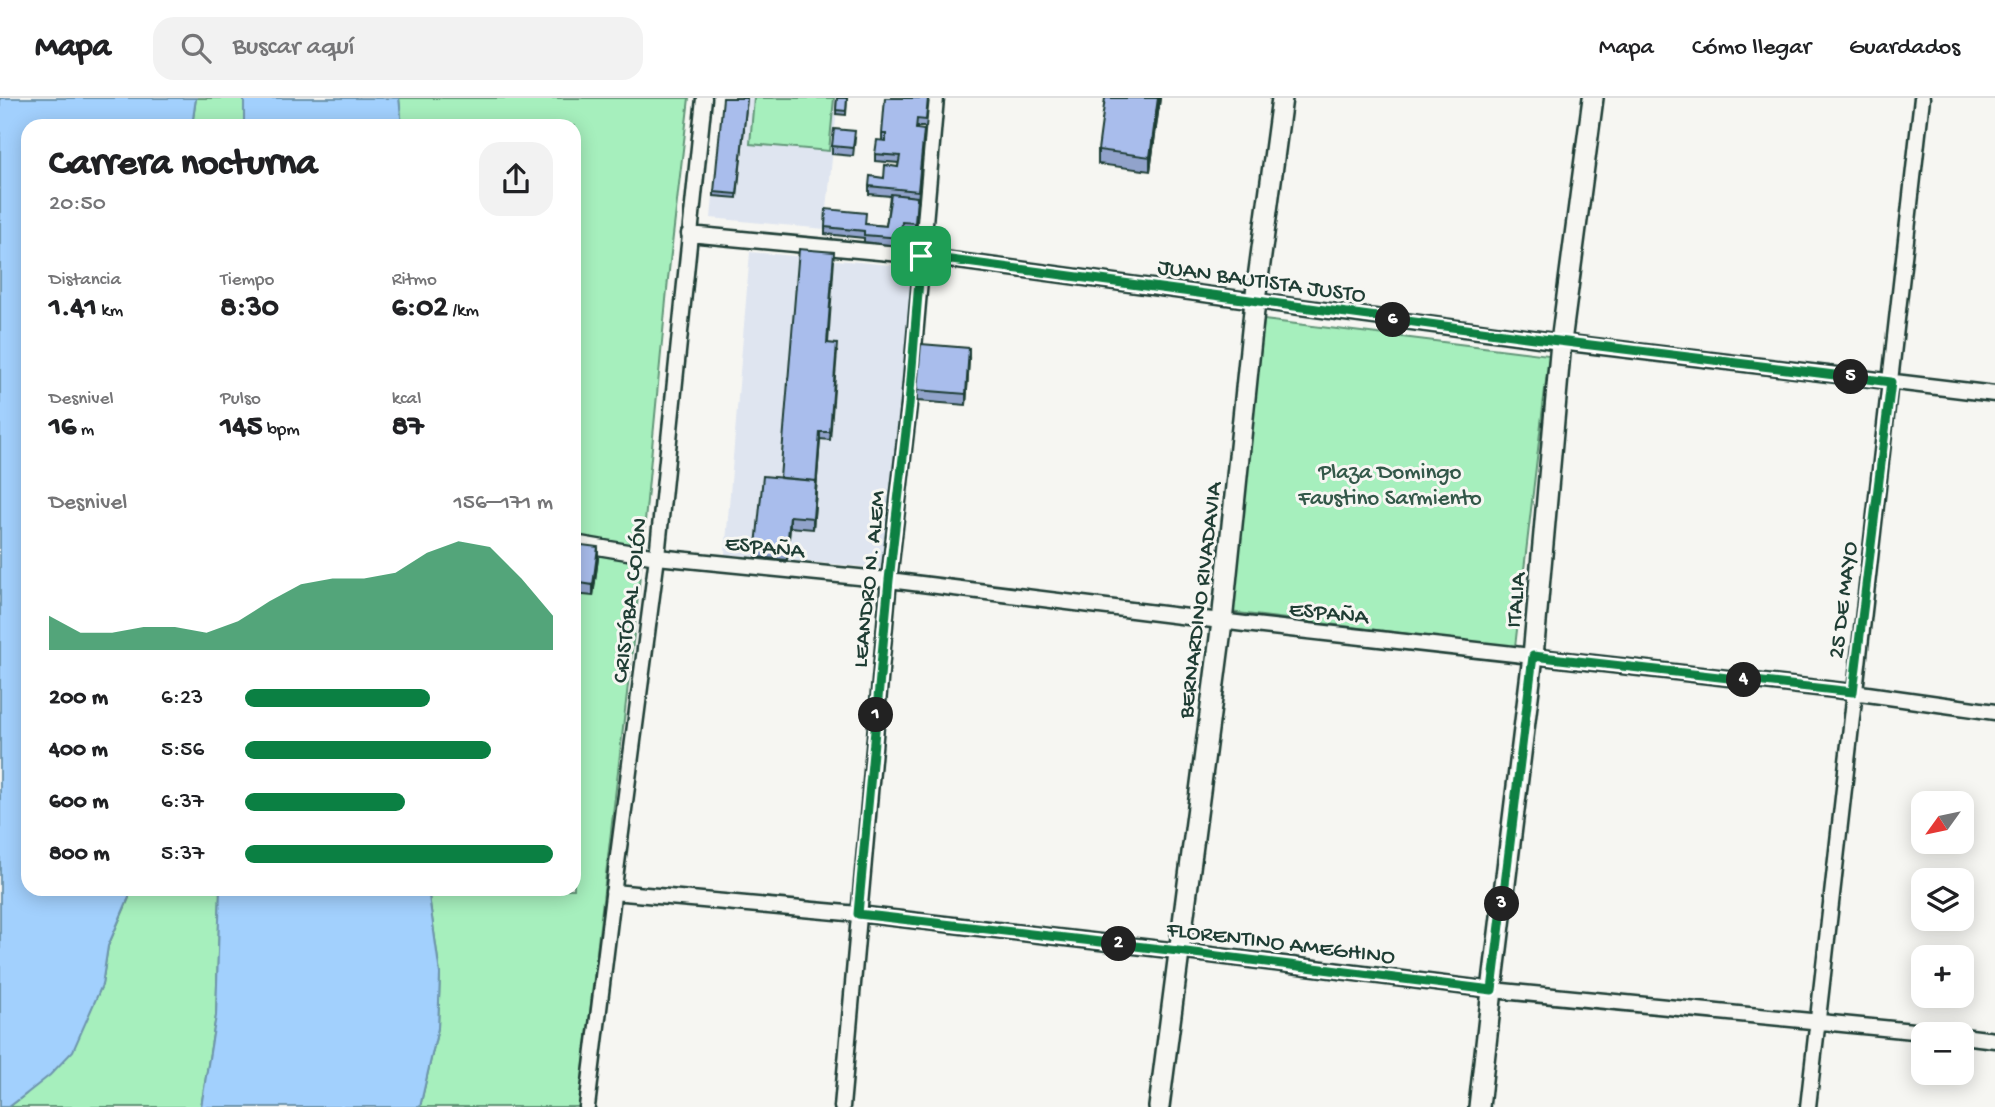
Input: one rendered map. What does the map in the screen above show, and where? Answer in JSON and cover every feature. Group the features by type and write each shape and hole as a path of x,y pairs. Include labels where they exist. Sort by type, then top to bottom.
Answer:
{"street":[{"name":"CRISTÓBAL COLÓN","path":"587,1107 657,557 704,98"},
{"name":"LEANDRO N. ALEM","path":"842,1107 936,98"},
{"name":"BERNARDINO RIVADAVIA","path":"1159,1107 1222,622 1255,301 1282,98"},
{"name":"ITALIA","path":"1479,1107 1533,656 1561,342 1593,98"},
{"name":"25 DE MAYO","path":"1808,1107 1922,98"},
{"name":"JUAN BAUTISTA JUSTO","path":"689,234 921,256 1561,342 1995,394"},
{"name":"ESPAÑA","path":"581,544 657,557 889,580 1222,622 1853,692 1995,712"},
{"name":"FLORENTINO AMEGHINO","path":"613,891 858,914 1492,990 1911,1031"},
{"path":"1974,1037 1995,1040"}],"shaded area":[{"path":"723,98 838,98 825,229 711,218"},
{"path":"750,252 912,267 886,569 725,554"}],"green space":[{"path":"196,98 244,98 244,119 193,119"},
{"path":"399,98 689,98 668,279 636,616 579,1107 420,1107 438,1028 440,974 429,896 581,896 581,119 401,119"},
{"path":"754,98 834,98 829,151 750,144"},
{"name":"Plaza Domingo Faustino Sarmiento","path":"1264,320 1549,355 1515,647 1230,612"},
{"path":"220,896 216,1016 201,1107 9,1107 26,1094 90,1011 102,985 108,946 129,898"}],"water":[{"path":"0,98 196,98 193,119 21,119 21,896 129,897 108,946 102,985 73,1051 50,1075 9,1107 0,1107"},
{"path":"244,98 399,98 401,119 244,119"},
{"path":"220,896 429,896 440,974 438,1028 420,1107 201,1107 216,1016"}],"building":[{"path":"723,98 747,98 737,194 714,192"},
{"path":"837,98 847,98 846,111 836,110"},
{"path":"885,98 928,98 926,120 917,119 916,129 924,130 918,191 869,186 870,176 884,178 885,165 898,167 900,156 875,154 877,140 886,141 886,134 882,134"},
{"path":"1105,98 1158,98 1150,157 1098,150"},
{"path":"834,129 855,131 853,148 832,146"},
{"path":"891,194 917,197 915,223 902,222 901,238 864,235 864,231 825,227 826,209 866,213 865,224 886,226"},
{"path":"902,226 915,227 914,238 907,243 901,242"},
{"path":"799,249 834,252 827,343 837,344 830,432 820,432 816,485 816,481 780,478"},
{"path":"921,344 969,348 966,394 917,390"},
{"path":"763,476 816,481 813,518 790,516 787,549 756,546"},
{"path":"581,545 598,547 593,585 581,583"}],"route":[{"path":"921,256 1534,338 1891,382 1853,692 1533,656 1492,990 858,914 889,580 909,405 921,256"}]}
